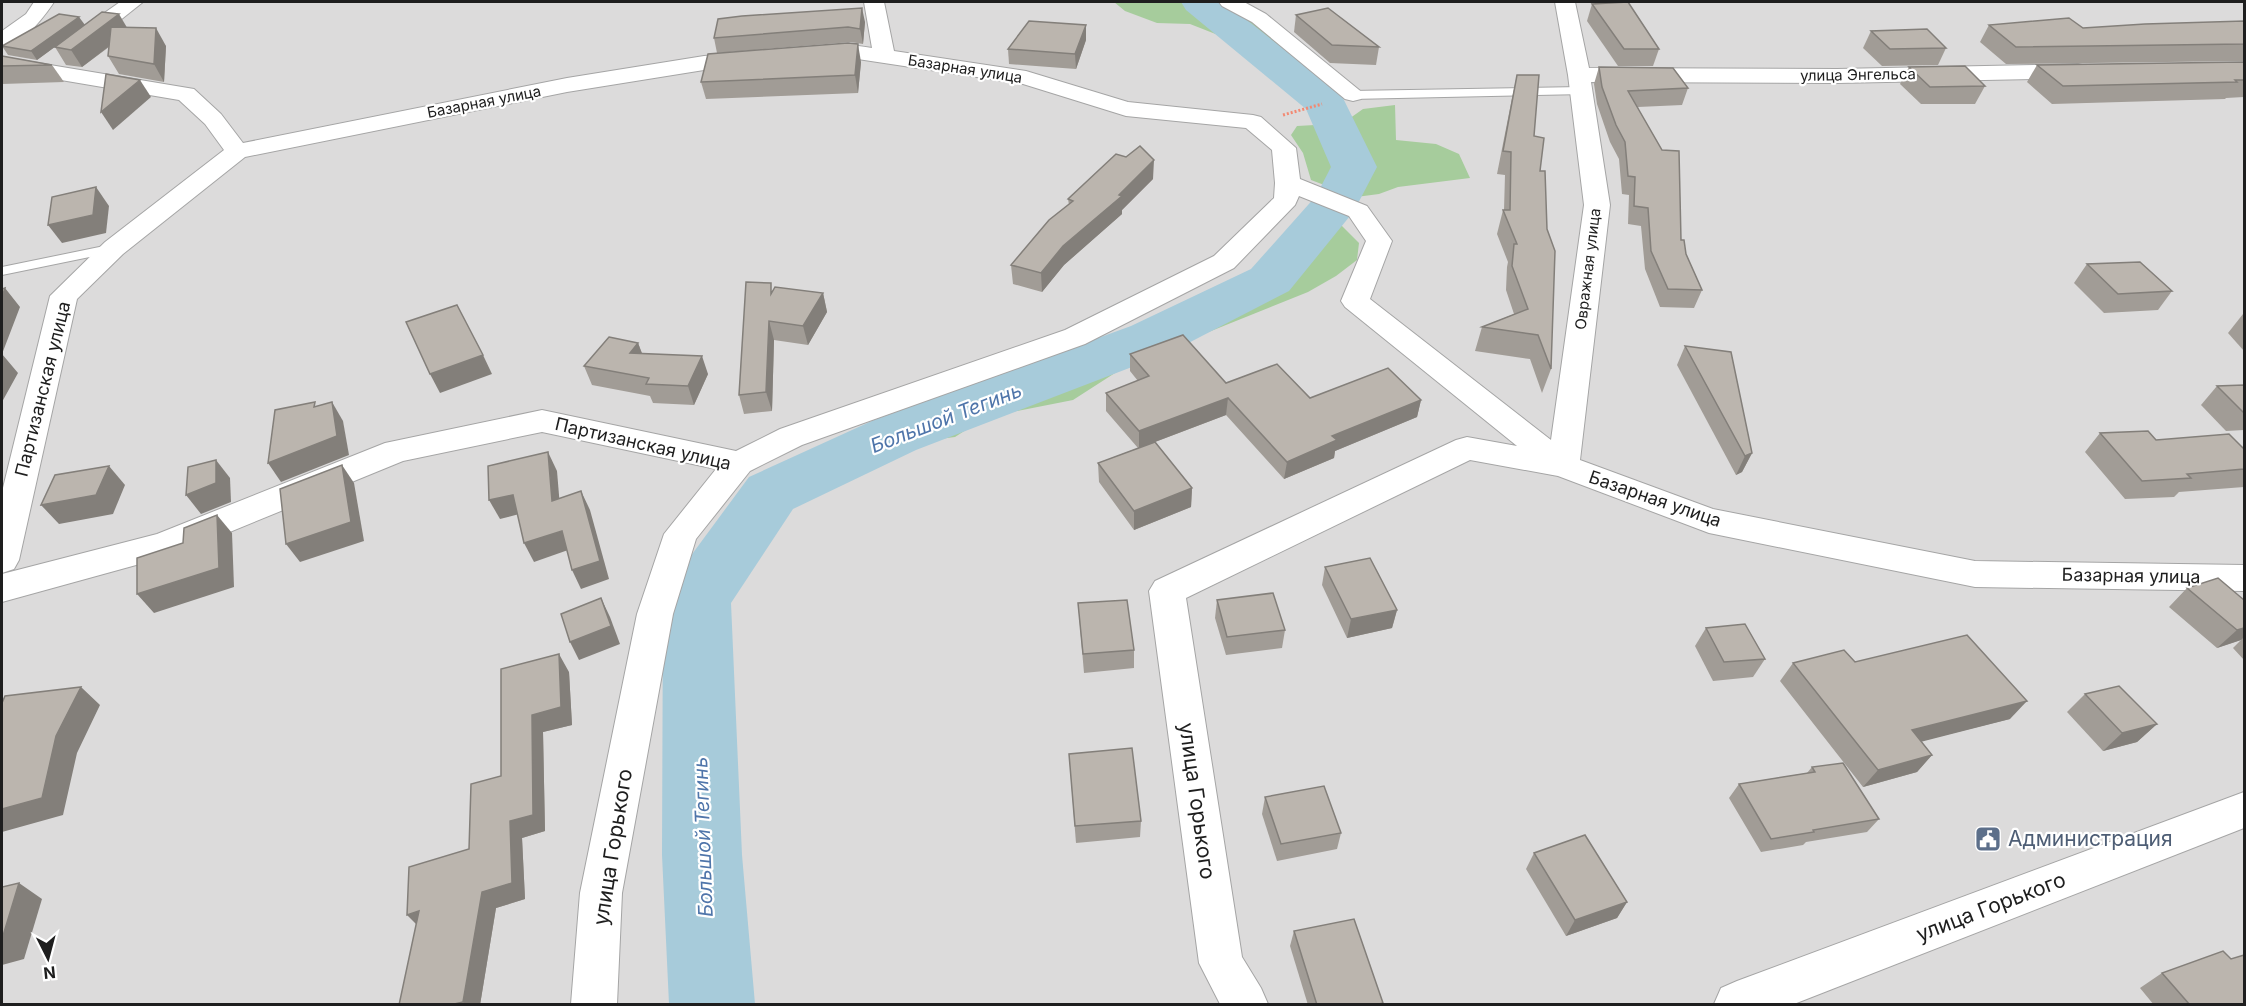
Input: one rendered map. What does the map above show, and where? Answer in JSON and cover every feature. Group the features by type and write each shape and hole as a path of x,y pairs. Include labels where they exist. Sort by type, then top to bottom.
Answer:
{"street":[{"path":"2,41 33,18 44,2"},
{"path":"43,69 133,2"},
{"path":"874,2 884,56"},
{"path":"1229,2 1259,18 1352,94"},
{"name":"Овражная улица","path":"1563,466 1597,205 1580,83 1565,2"},
{"name":"Базарная улица","path":"237,151 567,85 704,63 851,51 1026,78 1126,109 1254,122 1284,148 1289,184 1286,200 1224,262 1075,337 791,437 739,463"},
{"path":"2,63 186,94 213,119 237,151"},
{"name":"улица Энгельса","path":"1580,83 2094,71"},
{"name":"Партизанская улица","path":"2,560 64,296 114,248 237,151"},
{"path":"1289,184 1358,211 1379,241 1355,301 1563,466"},
{"name":"Партизанская улица","path":"2,588 164,545 396,452 542,420 739,463 681,534 655,614 633,726"},
{"name":"Базарная улица","path":"1167,591 1467,448 1563,466 1708,521 1975,574 2244,578"},
{"name":"улица Горького","path":"1167,591 1221,963 1245,1005"},
{"name":"улица Горького","path":"594,1005 601,893 633,726"},
{"name":"улица Горького","path":"1737,1005 2244,810"}],"lane":[{"path":"1352,94 1580,83"},
{"path":"2,271 114,248"}],"path":[{"path":"1276,116 1325,103"}],"shaded area":[{"path":"2,2 2244,2 2244,1004 2,1004"}],"green space":[{"path":"1114,2 1220,2 1259,23 1339,93 1323,96 1305,81 1274,80 1218,35 1190,24 1157,23 1125,11"},
{"path":"1395,105 1396,140 1436,144 1459,154 1470,178 1398,187 1379,194 1356,197 1311,180 1303,153 1291,135 1297,126 1315,125 1329,133 1363,109"},
{"path":"1336,220 1359,243 1357,260 1336,276 1308,292 1129,364 1073,400 986,417 955,437 908,443 865,459 823,447 904,412 1053,360 1107,336 1152,323 1263,265 1288,236"}],"building":[{"path":"1628,2 1659,49 1624,49 1592,4"},
{"path":"862,8 860,29 848,27 714,38 718,19"},
{"path":"1328,8 1379,47 1332,45 1296,15"},
{"path":"102,12 119,14 71,50 55,47"},
{"path":"59,14 79,17 31,51 2,46"},
{"path":"2069,18 2083,28 2244,21 2244,44 2016,47 1989,25"},
{"path":"1029,21 1086,25 1075,54 1008,49"},
{"path":"111,27 156,28 154,64 108,56"},
{"path":"1927,29 1946,48 1890,49 1871,31"},
{"path":"858,44 855,75 701,82 708,54"},
{"path":"2,56 52,65 2,66"},
{"path":"2244,62 2244,80 2235,80 2237,82 2063,86 2037,65"},
{"path":"1965,66 1985,86 1930,87 1909,67"},
{"path":"1599,67 1673,68 1688,88 1628,91 1662,150 1679,151 1681,240 1684,240 1686,254 1702,290 1668,289 1651,251 1648,208 1634,206 1635,177 1628,176 1625,142 1602,87"},
{"path":"106,74 140,80 101,112"},
{"path":"1517,75 1539,75 1534,136 1544,138 1540,171 1545,171 1547,229 1555,251 1551,369 1538,335 1482,327 1528,309 1512,266 1514,244 1517,244 1503,210 1510,210 1511,152 1503,151"},
{"path":"1140,146 1154,160 1119,195 1122,196 1063,246 1041,273 1011,265 1049,220 1073,201 1068,199 1116,154 1126,157"},
{"path":"96,187 93,215 48,225 52,197"},
{"path":"2140,262 2172,291 2118,294 2087,264"},
{"path":"746,282 771,283 771,294 775,287 823,293 803,326 769,321 766,392 739,395"},
{"path":"457,305 483,355 430,374 406,322"},
{"path":"1183,335 1226,383 1277,364 1310,398 1388,368 1421,400 1332,436 1337,440 1287,462 1228,398 1139,431 1106,393 1149,376 1130,354"},
{"path":"609,337 638,343 630,353 702,356 688,386 646,384 649,378 584,366"},
{"path":"1685,346 1731,352 1752,453 1745,456"},
{"path":"2244,385 2244,412 2217,386"},
{"path":"315,402 314,407 332,402 337,436 268,463 275,410"},
{"path":"2148,431 2156,440 2229,434 2244,449 2244,469 2187,474 2191,478 2142,481 2100,433"},
{"path":"1155,442 1192,488 1134,511 1098,463"},
{"path":"548,452 552,501 581,491 600,561 572,570 562,531 524,543 513,495 489,500 488,466"},
{"path":"216,460 216,483 186,495 188,467"},
{"path":"342,465 351,522 286,544 280,489"},
{"path":"109,466 96,495 41,505 55,475"},
{"path":"217,515 219,568 137,594 137,558 183,543 184,528"},
{"path":"1370,558 1397,610 1351,619 1325,567"},
{"path":"2218,578 2244,600 2244,628 2237,630 2187,588"},
{"path":"1273,593 1285,630 1227,637 1217,600"},
{"path":"601,598 611,626 570,642 561,614"},
{"path":"1127,600 1134,650 1083,654 1078,603"},
{"path":"1745,624 1765,659 1724,662 1706,628"},
{"path":"1967,635 2027,701 1912,730 1932,755 1878,770 1793,663 1844,650 1855,662"},
{"path":"559,654 561,707 532,715 533,815 510,821 512,883 482,892 463,1002 450,1005 399,1005 419,911 407,915 409,867 469,849 471,784 501,776 501,669"},
{"path":"2119,686 2157,724 2122,733 2085,694"},
{"path":"81,687 56,736 42,798 2,809 2,703 5,696"},
{"path":"1132,748 1141,821 1075,826 1069,754"},
{"path":"1843,763 1879,819 1771,839 1739,784 1815,772 1812,767"},
{"path":"1324,786 1341,833 1281,844 1265,797"},
{"path":"1585,835 1627,902 1575,920 1534,853"},
{"path":"19,883 2,939 2,887"},
{"path":"1354,919 1383,1003 1317,1005 1294,931"},
{"path":"2223,951 2231,959 2244,955 2244,1005 2190,1005 2162,973"}],"waterway":[{"name":"Большой Тегинь","path":"712,1004 702,855 697,599 771,493 895,435 1151,339 1270,280 1337,201 1354,167 1325,103 1200,2"}],"place":[{"name":"Администрация","path":"1988,839"}]}
